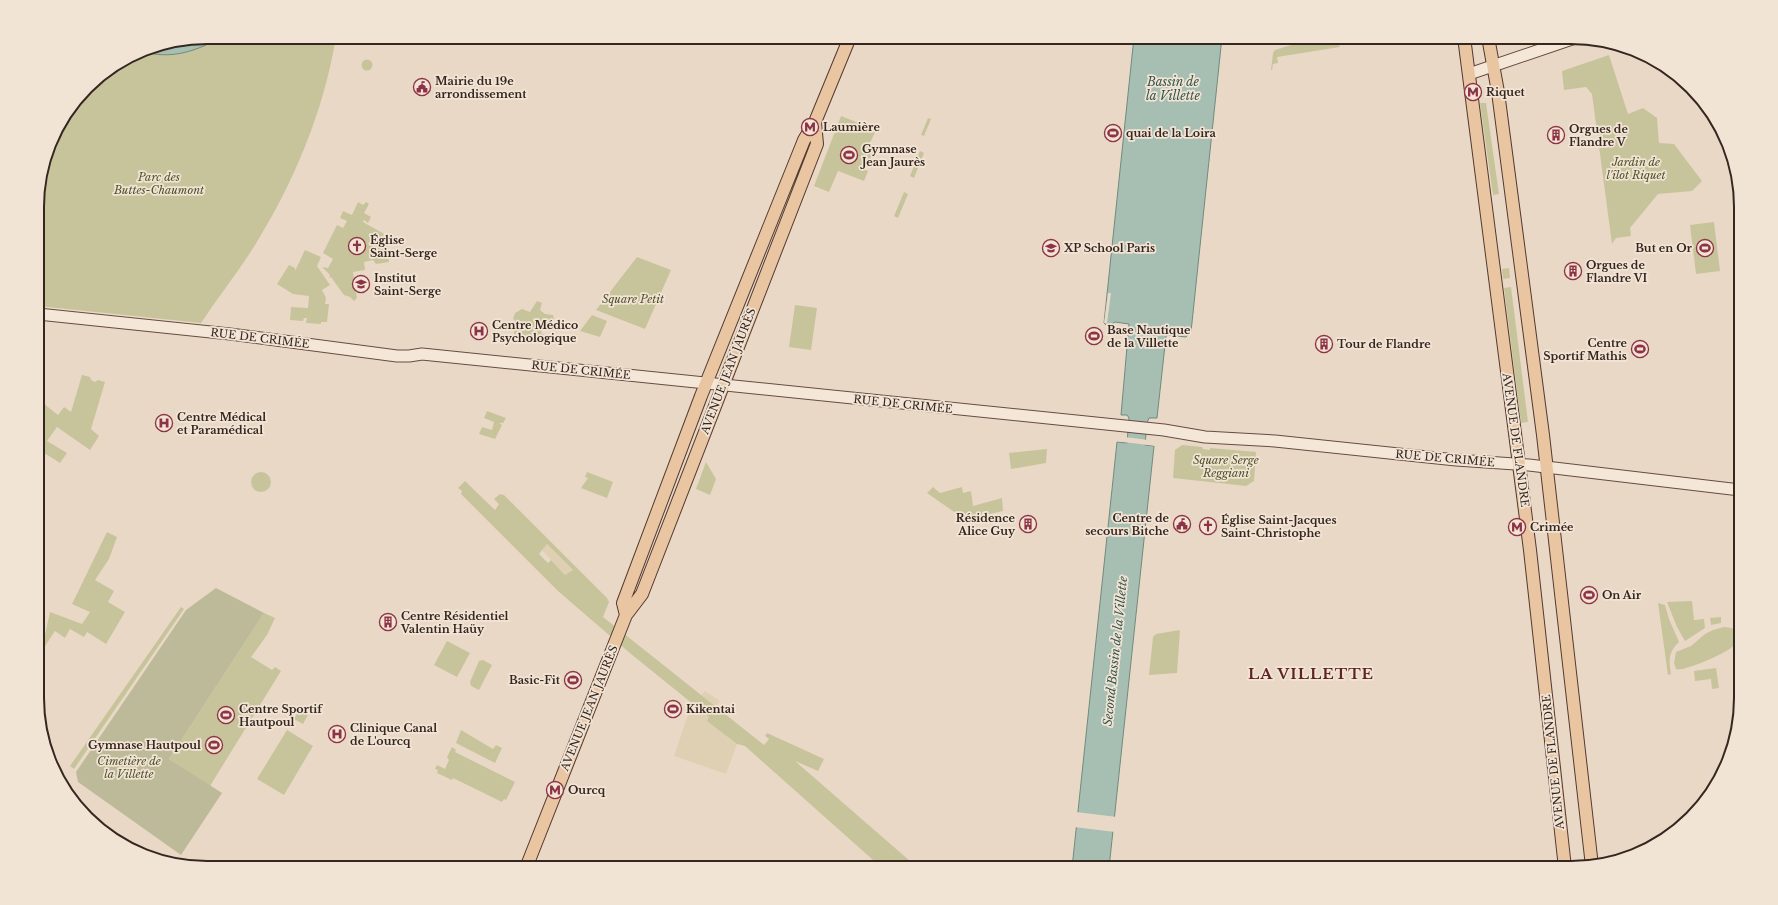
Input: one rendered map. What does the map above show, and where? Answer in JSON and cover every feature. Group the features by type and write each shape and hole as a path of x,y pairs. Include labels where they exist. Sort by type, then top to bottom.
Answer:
{"main road":[{"name":"AVENUE JEAN JAURÈS","path":"529,861 625,609 706,384 804,140 815,122 847,44"},
{"name":"AVENUE DE FLANDRE","path":"1465,44 1519,464 1564,861"},
{"path":"1489,44 1547,467 1591,860"},
{"name":"AVENUE JEAN JAURÈS","path":"625,609 642,594 817,144 815,122"}],"street":[{"path":"1469,74 1557,44"},
{"name":"RUE DE CRIMÉE","path":"44,315 209,332 409,356 422,354 1150,429 1205,437 1275,441 1456,460 1519,464 1734,489"}],"shaded area":[{"path":"547,544 573,570 565,575 542,550"},
{"path":"705,691 720,701 716,707 725,735 737,744 726,774 674,756 689,712"}],"green space":[{"name":"Parc des Buttes-Chaumont","path":"197,44 335,44 323,94 314,122 304,150 292,176 250,253 201,323 44,307 44,197 47,176 56,145 78,108 92,92 108,78 145,56 176,47"},
{"path":"1294,44 1338,44 1340,47 1277,57 1278,63 1273,64 1271,70 1273,53 1275,50"},
{"name":"Jardin de l'îlot Riquet","path":"1609,55 1628,114 1643,108 1657,118 1659,143 1674,144 1702,181 1692,191 1658,194 1630,228 1631,236 1616,238 1612,244 1592,94 1586,87 1564,90 1562,71"},
{"path":"367,59 371,61 373,65 371,69 367,71 363,69 361,65 363,61"},
{"path":"1480,103 1486,103 1499,194 1493,195"},
{"name":"Gymnase Jean Jaurès","path":"841,116 876,130 869,145 872,147 870,151 873,152 867,166 865,165 863,169 868,171 864,181 838,171 829,192 814,186"},
{"path":"928,118 931,119 924,136 921,135"},
{"path":"920,151 924,153 914,178 910,176"},
{"path":"904,192 908,194 898,218 894,216"},
{"path":"358,202 363,205 366,202 369,204 364,213 371,217 368,223 364,220 363,222 386,235 389,262 376,264 373,260 364,262 365,270 353,272 357,298 354,301 350,297 344,295 331,277 329,278 330,275 322,267 328,268 333,259 323,253 337,225 343,228 347,221 340,218 343,211 352,215"},
{"name":"But en Or","path":"1714,222 1720,271 1696,274 1690,225"},
{"path":"305,250 321,257 317,266 330,285 322,290 326,298 325,304 329,304 327,322 321,322 321,324 306,323 307,318 304,318 303,321 290,320 291,307 308,308 309,296 293,294 277,284 289,265 295,268 295,271"},
{"name":"Square Petit","path":"637,257 671,270 645,329 596,310"},
{"path":"1509,268 1510,278 1503,279 1502,269"},
{"path":"1511,287 1528,422 1521,423 1504,288"},
{"path":"537,301 542,303 540,310 545,314 553,315 554,319 546,328 543,328 541,333 544,335 540,342 519,340 514,334 515,320 513,319 515,313 522,309 530,312"},
{"path":"795,305 817,308 811,350 789,347"},
{"path":"592,315 607,321 600,337 580,331"},
{"path":"82,375 90,377 91,380 95,382 98,380 105,382 91,429 99,436 90,450 57,427 47,441 67,453 60,463 44,453 44,404 58,415 64,407 71,412"},
{"path":"487,411 506,418 503,423 499,423 502,425 495,439 479,434 482,427 492,430 494,422 484,418"},
{"name":"Square Serge Reggiani","path":"1182,445 1202,447 1203,449 1210,450 1210,448 1256,452 1254,481 1246,486 1173,478 1175,450"},
{"path":"1047,449 1046,463 1011,469 1009,453"},
{"path":"706,462 716,479 710,495 696,489"},
{"path":"257,472 265,472 271,478 271,486 265,492 257,492 251,486 251,478"},
{"path":"587,472 613,482 607,498 581,488 588,478 585,477"},
{"path":"465,481 495,510 499,504 494,499 500,494 504,495 607,598 609,602 603,617 764,745 769,739 765,736 767,733 824,759 818,771 795,761 910,861 874,861 745,746 737,744 707,721 709,717 631,654 558,591 461,494 462,491 458,488","holes":["547,544 573,570 565,575 551,560 548,563 539,554"]},
{"path":"933,487 940,493 962,487 963,493 971,491 973,506 1002,498 1003,511 968,519 960,516 927,493"},
{"path":"107,532 117,537 109,559 95,580 114,591 108,602 125,612 106,644 87,632 84,637 70,629 65,638 55,631 44,648 44,640 50,612 82,624 90,612 72,604"},
{"name":"Cimetière de la Villette","path":"216,588 264,613 169,759 222,793 181,855 78,782 76,772 186,610"},
{"path":"1692,601 1694,620 1704,619 1705,628 1685,641 1677,627 1667,602"},
{"path":"1658,603 1665,605 1669,619 1679,642 1671,653 1671,674 1668,675"},
{"path":"181,607 184,609 74,769 70,766"},
{"name":"Centre Sportif Hautpoul","path":"264,613 275,618 267,635 251,657 272,670 275,667 281,671 210,786 169,759"},
{"path":"1721,617 1721,623 1711,625 1710,618"},
{"path":"1724,627 1732,628 1734,631 1734,645 1727,651 1712,658 1687,668 1676,669 1674,663 1676,652 1691,646 1705,634"},
{"path":"1180,630 1177,673 1149,675 1153,637 1156,634"},
{"path":"447,641 470,653 457,677 434,665"},
{"path":"483,660 492,665 479,690 471,686 470,682 479,661"},
{"path":"1716,668 1719,688 1712,689 1711,679 1695,681 1694,671"},
{"path":"301,706 310,711 303,724 294,719"},
{"path":"287,730 313,746 284,795 257,779"},
{"path":"461,730 493,749 496,745 502,748 495,763 456,743"},
{"path":"452,747 456,750 455,752 515,782 506,800 504,799 502,802 453,778 452,780 437,773 438,770 435,769 437,765 445,769 449,760 447,757"}],"water":[{"path":"208,44 182,53 162,55 152,54 186,45"},
{"name":"Bassin de la Villette","path":"1133,44 1221,44 1191,332 1186,337 1166,336 1157,418 1149,418 1147,423 1145,445 1154,446 1110,861 1073,861 1117,442 1127,443 1129,418 1127,415 1121,415 1129,324 1115,322 1108,327 1104,323"}],"pier":[{"path":"1108,293 1111,293 1107,323 1104,323"},
{"path":"1125,437 1148,440 1147,444 1155,444 1156,446 1115,441 1125,441"},
{"path":"1076,812 1117,817 1115,832 1074,827"}],"place":[{"name":"Mairie du 19e arrondissement","path":"422,87"},
{"name":"Riquet","path":"1473,92"},
{"name":"Laumière","path":"810,127"},
{"name":"quai de la Loira","path":"1113,133"},
{"name":"Orgues de Flandre V","path":"1556,135"},
{"name":"Gymnase Jean Jaurès","path":"849,155"},
{"name":"Église Saint-Serge","path":"357,246"},
{"name":"XP School Paris","path":"1051,248"},
{"name":"But en Or","path":"1705,248"},
{"name":"Orgues de Flandre VI","path":"1573,271"},
{"name":"Institut Saint-Serge","path":"361,284"},
{"name":"Centre Médico Psychologique","path":"479,331"},
{"name":"Base Nautique de la Villette","path":"1094,336"},
{"name":"Tour de Flandre","path":"1324,344"},
{"name":"Centre Sportif Mathis","path":"1640,349"},
{"name":"Centre Médical et Paramédical","path":"164,423"},
{"name":"Résidence Alice Guy","path":"1028,524"},
{"name":"Centre de secours Bitche","path":"1182,524"},
{"name":"Église Saint-Jacques Saint-Christophe","path":"1208,526"},
{"name":"Crimée","path":"1517,527"},
{"name":"On Air","path":"1589,595"},
{"name":"Centre Résidentiel Valentin Haüy","path":"388,622"},
{"name":"Basic-Fit","path":"573,680"},
{"name":"Kikentai","path":"673,709"},
{"name":"Centre Sportif Hautpoul","path":"226,715"},
{"name":"Clinique Canal de L'ourcq","path":"337,734"},
{"name":"Gymnase Hautpoul","path":"214,745"},
{"name":"Ourcq","path":"555,790"}],"district":[{"name":"LA VILLETTE","path":"1311,673"}],"water label":[{"name":"Second Bassin de la Villette","path":"1115,651"}]}
